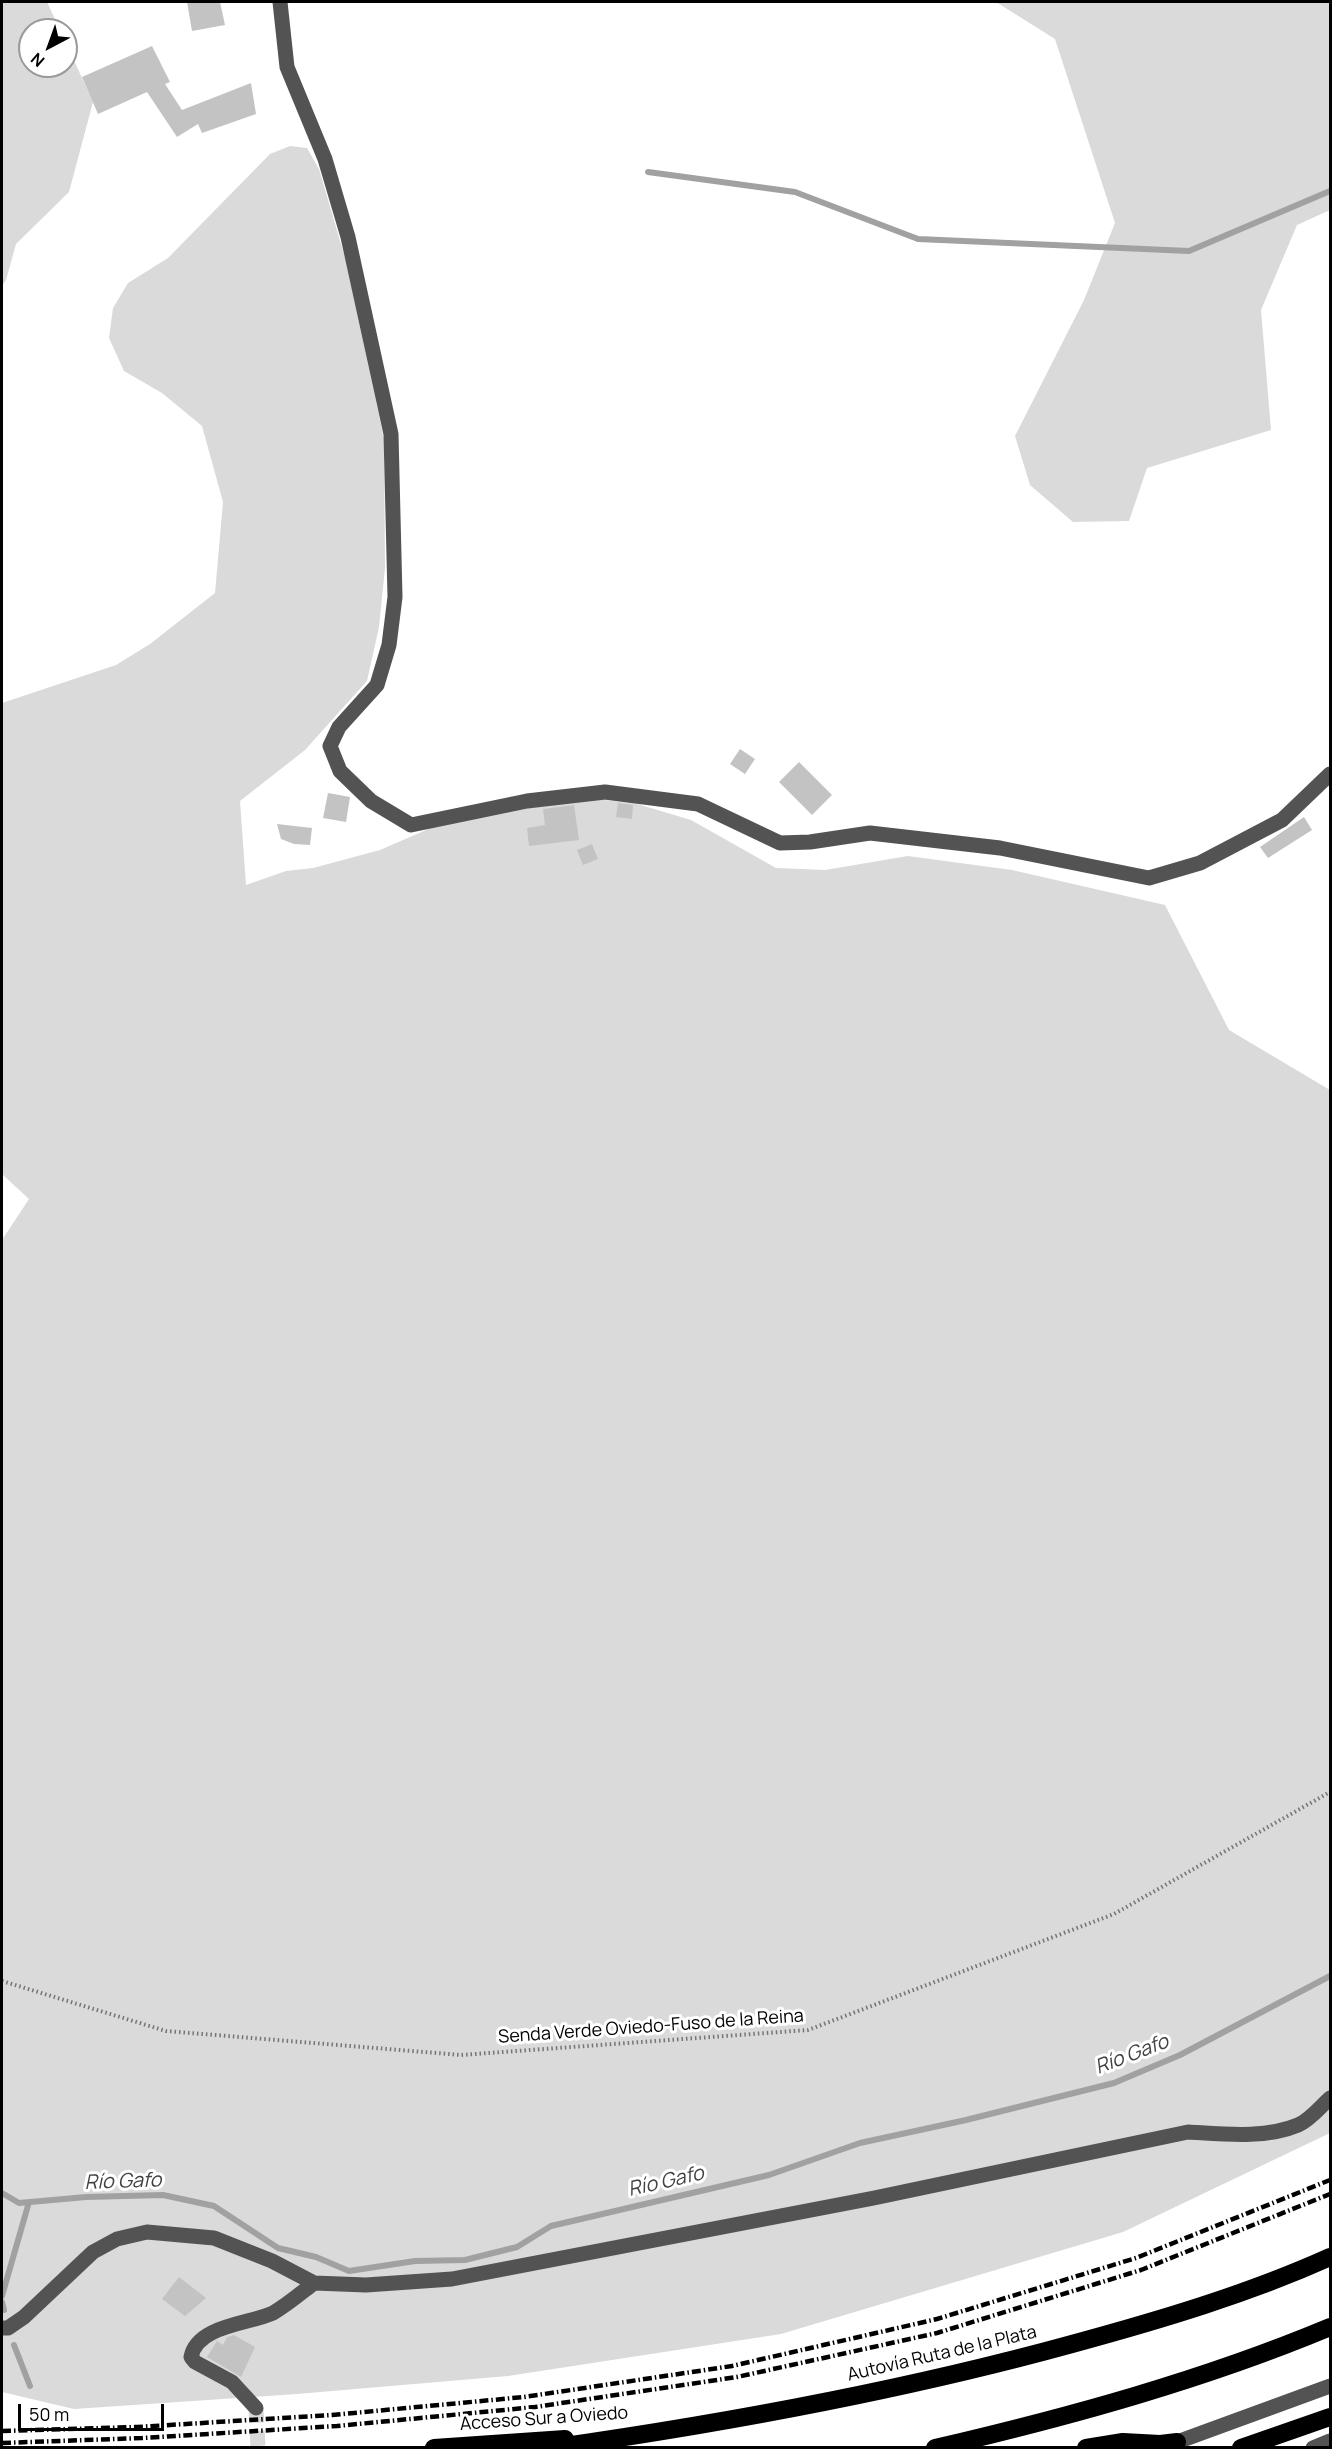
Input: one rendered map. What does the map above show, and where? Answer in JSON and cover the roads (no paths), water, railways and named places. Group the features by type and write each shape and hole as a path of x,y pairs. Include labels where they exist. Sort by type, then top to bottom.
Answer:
{"highway":[{"name":"Autovía Ruta de la Plata","path":"551,2448 657,2433 808,2407 981,2369 1153,2322 1300,2271 1330,2257"},
{"path":"934,2448 1052,2421 1220,2368 1330,2327"},
{"path":"1241,2448 1330,2417"},
{"name":"Acceso Sur a Oviedo","path":"434,2448 657,2433"},
{"path":"1086,2448 1123,2442 1179,2445"}],"street":[{"path":"280,2 287,67 325,159 344,226 392,434 395,597 389,645 377,685 339,727 330,746 340,771 372,801 411,825 526,801 605,792 698,804 780,843 810,842 870,833 1000,848 1149,878 1200,863 1282,820 1330,774"},
{"path":"2,2328 8,2328 24,2317 93,2252 117,2239 147,2232 214,2238 272,2261 314,2283 366,2285 452,2279 874,2199 1188,2132 1232,2134 1275,2131 1300,2124 1330,2098"},
{"path":"256,2408 232,2382 195,2362 191,2357 192,2350 208,2336 226,2327 240,2321 258,2319 274,2312 314,2283"},
{"path":"1179,2445 1330,2386"},
{"path":"1313,2448 1330,2441"}],"waterway":[{"path":"648,172 795,192 918,239 1189,251 1330,191"},
{"name":"Río Gafo","path":"2,2193 19,2203 86,2197 163,2195 214,2206 278,2248 316,2257 349,2271 415,2261 465,2260 517,2247 551,2226 769,2175 860,2143 966,2120 1114,2083 1180,2055 1330,1976"},
{"path":"2,2296 29,2202"},
{"path":"2,2302 4,2310"},
{"path":"14,2345 30,2386"}],"tunnel":[{"path":"256,2408 258,2448"}],"railway":[{"path":"2,2431 137,2427 332,2415 524,2397 732,2366 937,2319 1136,2258 1330,2180"},
{"path":"2,2443 142,2438 337,2426 535,2407 737,2377 937,2333 1141,2270 1330,2194"}]}
